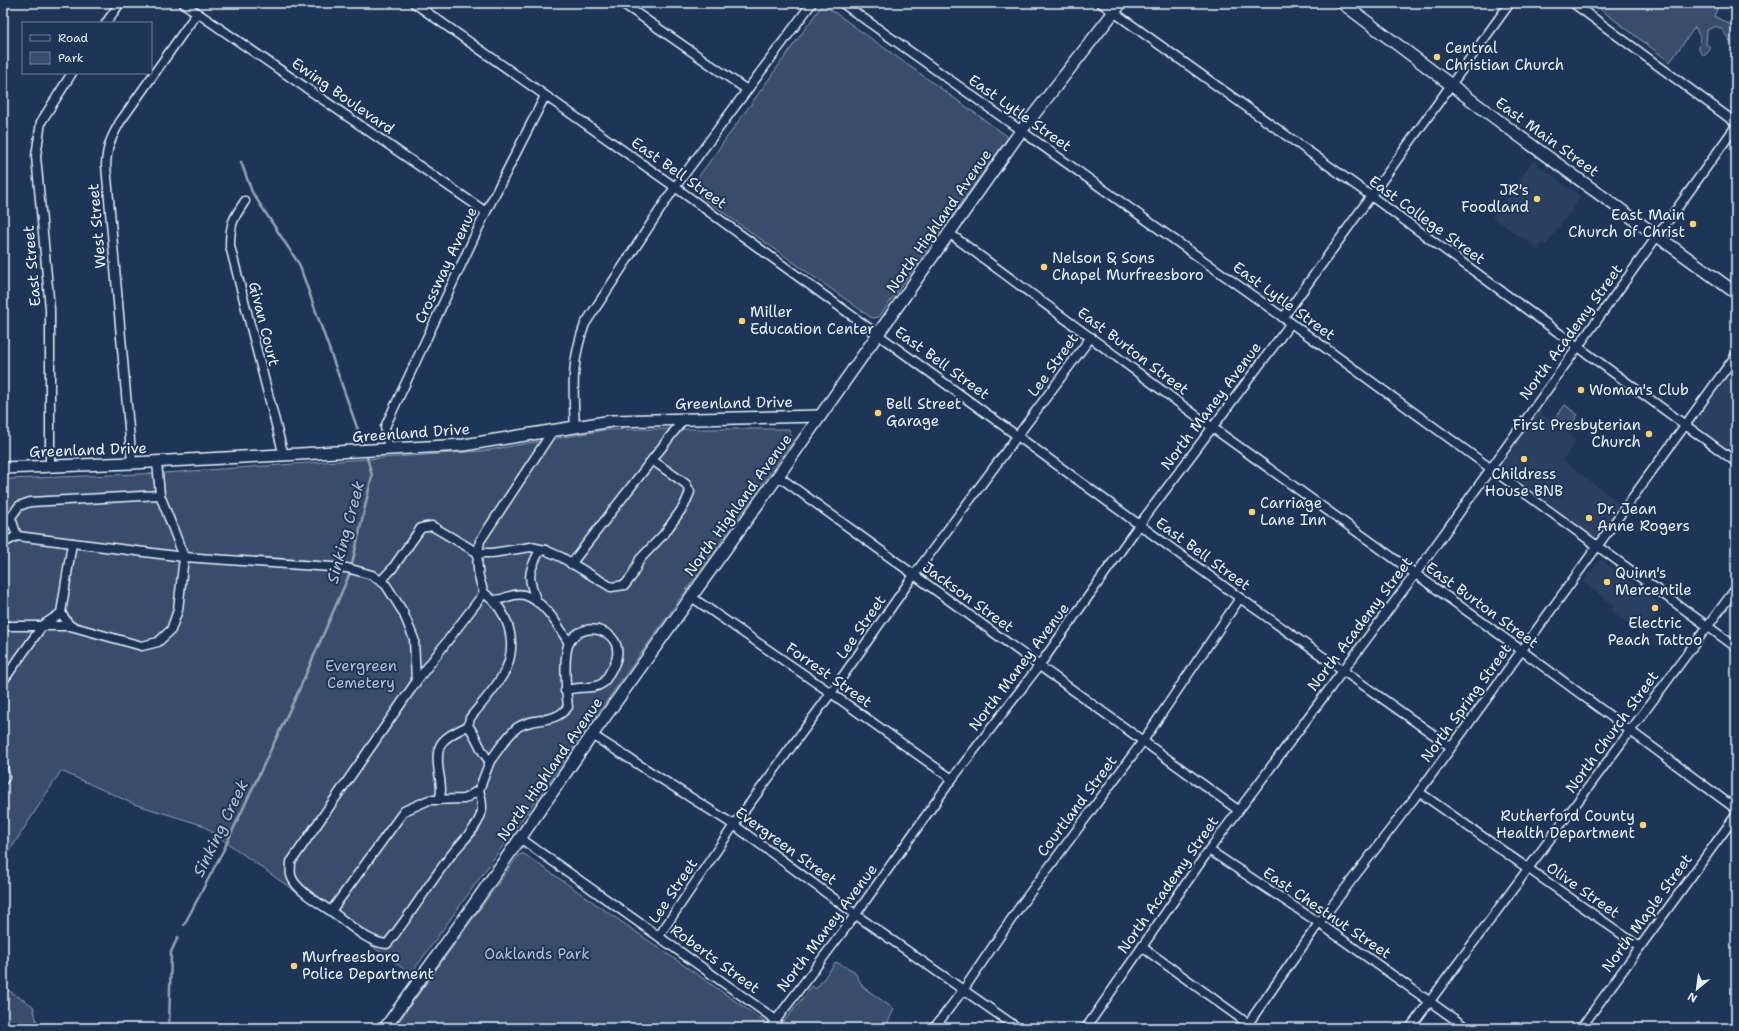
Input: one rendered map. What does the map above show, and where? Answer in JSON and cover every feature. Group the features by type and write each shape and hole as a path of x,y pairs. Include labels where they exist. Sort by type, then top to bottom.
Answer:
{"street":[{"path":"107,22 120,3"},
{"name":"Ewing Boulevard","path":"183,3 486,212"},
{"name":"East Bell Street","path":"414,3 675,186 1240,598 1451,747"},
{"path":"622,3 747,90"},
{"path":"575,428 573,384 574,361 578,342 586,324 675,186 812,3"},
{"name":"East Lytle Street","path":"842,3 1291,323 1736,647"},
{"name":"East College Street","path":"1101,3 1371,196 1736,462"},
{"name":"North Highland Avenue","path":"385,1028 690,596 778,476 1021,131 1121,3"},
{"name":"East Main Street","path":"1342,3 1451,85 1736,294"},
{"path":"1283,318 1510,3"},
{"path":"1573,3 1736,124"},
{"name":"West Street","path":"132,464 106,165 107,151 110,140 120,122 197,13"},
{"name":"East Street","path":"50,466 50,309 36,156 41,122 71,74"},
{"name":"Crossway Avenue","path":"389,450 385,427 486,212 545,96"},
{"name":"North Academy Street","path":"1086,1028 1209,850 1416,573 1736,124"},
{"name":"Givan Court","path":"245,202 234,218 230,229 230,246 284,456"},
{"name":"East Burton Street","path":"948,233 1091,337 1212,428 1416,573 1736,809"},
{"name":"North Maney Avenue","path":"770,1028 856,914 952,779 1039,666 1139,524 1291,323"},
{"name":"Lee Street","path":"659,936 734,826 831,693 914,575 1019,436 1091,337"},
{"name":"North Spring Street","path":"1249,1027 1319,923 1419,792 1736,355"},
{"name":"Greenland Drive","path":"3,468 132,464 464,445 552,432 612,421 820,416"},
{"path":"571,564 683,420"},
{"path":"490,761 484,757 480,744 468,726 470,718 506,669 510,655 512,638 502,610 494,600 484,593 479,580 476,565 480,541 552,432"},
{"path":"380,581 392,569 421,528 432,526 478,553 492,553 531,547 546,550 561,557 611,588 625,585 632,576 640,559 664,534 684,506 690,492 686,484 652,460"},
{"path":"3,626 70,626 142,646 158,642 171,630 178,610 184,556 160,495 157,462"},
{"name":"Jackson Street","path":"778,476 1238,810"},
{"path":"3,528 19,506 30,502 160,495"},
{"path":"11,518 17,536"},
{"path":"3,543 17,536 184,556 351,569 372,575 386,585 403,612 414,639 416,682"},
{"path":"70,626 61,613 72,543"},
{"path":"537,602 531,586 530,568 539,552 546,550"},
{"path":"524,595 531,586"},
{"name":"North Church Street","path":"1410,1028 1736,588"},
{"path":"479,790 483,800 480,816 474,827 452,854 403,924 387,944 378,943 361,933 299,887 291,876 291,862 416,682 484,593"},
{"path":"494,600 501,600 509,595 524,595 537,602 551,616 569,643"},
{"name":"Forrest Street","path":"690,596 831,693 952,779"},
{"name":"Courtland Street","path":"934,1028 964,988 1021,905 1143,741 1240,598"},
{"path":"3,681 43,626 61,613"},
{"path":"331,911 404,812 429,800 464,800 479,790 490,761 517,728 529,722 562,715 568,707 565,691 566,664 569,643 579,632 596,629 609,634 617,644 618,658 604,682 591,688 571,688 565,691"},
{"path":"439,800 442,792 437,761 439,745 450,734 468,726"},
{"name":"Evergreen Street","path":"592,734 734,826 856,914 964,988 1018,1028"},
{"path":"3,767 5,777 3,780"},
{"name":"Olive Street","path":"1419,792 1640,947"},
{"name":"North Maple Street","path":"1581,1028 1736,815"},
{"name":"Roberts Street","path":"520,838 776,1020"},
{"name":"East Chestnut Street","path":"1209,850 1319,923 1467,1028"},
{"path":"1142,947 1249,1027"}],"shaded area":[{"path":"1533,161 1581,197 1546,245 1542,243 1538,249 1492,217"},
{"path":"1736,366 1736,456 1696,424 1697,419"},
{"path":"1539,411 1576,440 1563,460 1620,504 1599,536 1593,536 1500,466"},
{"path":"1601,559 1663,606 1643,635 1611,611 1614,606 1583,582"}],"green space":[{"path":"1605,3 1720,3 1714,16 1731,25 1736,23 1736,47 1730,42 1725,33 1716,26 1707,30 1706,44 1710,47 1709,51 1704,56 1699,50 1700,37 1695,27 1670,62 1600,9"},
{"path":"823,4 1007,136 1007,139 879,317 872,318 700,196 697,179"},
{"path":"1565,405 1578,415 1568,429 1554,419"},
{"name":"Evergreen Cemetery","path":"789,429 793,441 411,974 202,825 134,804 61,771 3,861 3,486 8,479 164,473 483,451 605,430"},
{"name":"Oaklands Park","path":"522,854 774,1028 394,1028 519,855"},
{"path":"836,962 854,971 863,987 894,1009 885,1028 775,1028 787,1018 812,986 816,989"},
{"path":"3,987 33,1006 38,1028 3,1028"}],"waterway":[{"name":"Sinking Creek","path":"241,162 252,192 299,264 364,447"},
{"name":"Sinking Creek","path":"184,925 223,851 299,690 350,573 372,476 366,453"},
{"name":"Sinking Creek","path":"169,1028 171,952 178,937"}],"place":[{"name":"Central Christian Church","path":"1437,57"},
{"name":"JR's Foodland","path":"1537,199"},
{"name":"East Main Church of Christ","path":"1693,224"},
{"name":"Nelson & Sons Chapel Murfreesboro","path":"1044,267"},
{"name":"Miller Education Center","path":"742,321"},
{"name":"Woman's Club","path":"1581,390"},
{"name":"Bell Street Garage","path":"878,413"},
{"name":"First Presbyterian Church","path":"1649,434"},
{"name":"Childress House BNB","path":"1524,459"},
{"name":"Carriage Lane Inn","path":"1252,512"},
{"name":"Dr. Jean Anne Rogers","path":"1589,518"},
{"name":"Quinn's Mercentile","path":"1607,582"},
{"name":"Electric Peach Tattoo","path":"1655,608"},
{"name":"Rutherford County Health Department","path":"1643,825"},
{"name":"Murfreesboro Police Department","path":"294,966"}]}
